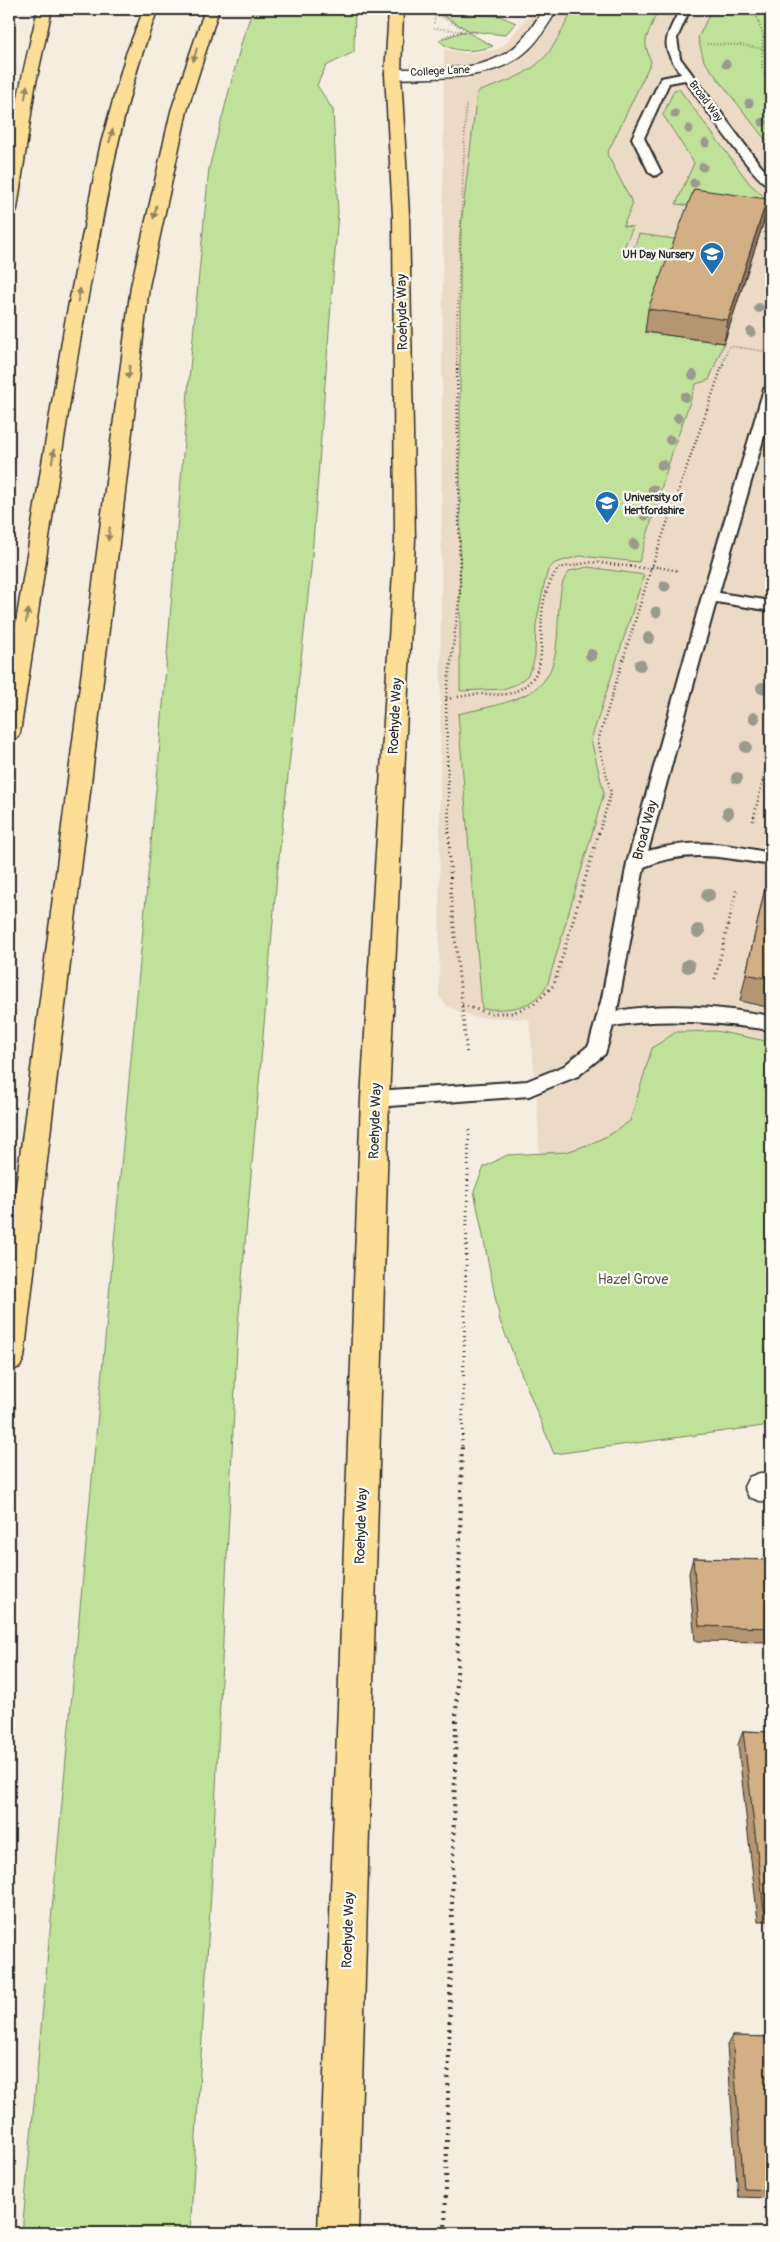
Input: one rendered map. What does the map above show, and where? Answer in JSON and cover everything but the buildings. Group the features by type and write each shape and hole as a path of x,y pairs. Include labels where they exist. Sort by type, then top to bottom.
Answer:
{"main road":[{"path":"9,210 27,87 45,9"},
{"path":"9,733 74,323 104,167 133,54 151,9"},
{"path":"9,1358 140,286 167,152 199,40 212,9"},
{"name":"Roehyde Way","path":"338,2233 375,1099 405,539 401,216 393,74 396,9"}],"street":[{"name":"College Lane","path":"393,74 468,70 502,63 524,47 551,9"}],"lane":[{"name":"Broad Way","path":"685,9 672,35 670,47 675,58 760,172 771,183"},
{"path":"655,172 638,138 664,80 687,76"},
{"name":"Broad Way","path":"375,1099 529,1088 571,1071 598,1049 606,1020 636,863 710,596 771,389"},
{"path":"710,596 771,606"},
{"path":"636,863 656,853 694,847 771,859"},
{"path":"606,1020 639,1013 680,1012 727,1016 771,1023"}],"path":[{"path":"754,9 761,27 764,48 762,68 771,89"},
{"path":"434,33 436,10 508,15"},
{"path":"436,14 476,35"},
{"path":"434,28 478,33"},
{"path":"435,40 462,31"},
{"path":"700,44 771,50"},
{"path":"466,100 457,326 460,594 446,699 451,897 470,1091"},
{"path":"462,1005 480,1013 501,1014 527,1010 546,997 554,985 611,793 598,741 651,569 729,346 771,352"},
{"path":"446,699 484,694 510,694 527,687 537,673 542,658 540,642 543,605 553,576 558,568 574,562 592,561 651,569"},
{"path":"445,2233 468,1167"}],"shaded area":[{"name":"University of Hertfordshire","path":"535,9 771,9 771,1425 554,1454 537,1100 529,1019 474,1017 447,1006 439,996 444,49 465,53 496,50 503,46"}],"green space":[{"path":"253,9 355,9 354,52 326,66 317,85 333,110 338,212 311,569 277,875 238,1325 211,1893 190,2233 22,2233 158,768 189,379 209,168 243,37"},
{"path":"574,9 658,9 646,39 646,47 651,62 607,154 633,204 623,226 633,227 621,254 628,256 633,251 639,234 674,239 676,236 681,236 645,332 724,343 709,380 696,384 672,453 639,562 580,556 555,563 548,570 544,585 536,624 535,656 527,676 517,684 503,689 460,691 460,234 477,92 525,73 541,61 555,42"},
{"path":"712,9 771,9 771,147 704,61 698,38"},
{"path":"440,12 500,16 516,23 505,35 470,31 440,14"},
{"path":"467,32 493,46 480,50 464,51 450,48 439,40"},
{"path":"679,89 750,184 771,203 771,217 676,204 694,163 663,115 674,90"},
{"path":"588,567 644,575 591,740 604,793 548,983 536,999 528,1003 511,1008 482,1009 458,714 518,698 539,686 546,678 553,662 563,583 570,571"},
{"name":"Hazel Grove","path":"716,1031 771,1042 771,1425 554,1454 500,1321 474,1191 484,1167 507,1155 566,1152 611,1134 630,1121 652,1048 676,1032"}],"place":[{"name":"UH Day Nursery","path":"712,275"},
{"name":"University of Hertfordshire","path":"607,524"}]}
